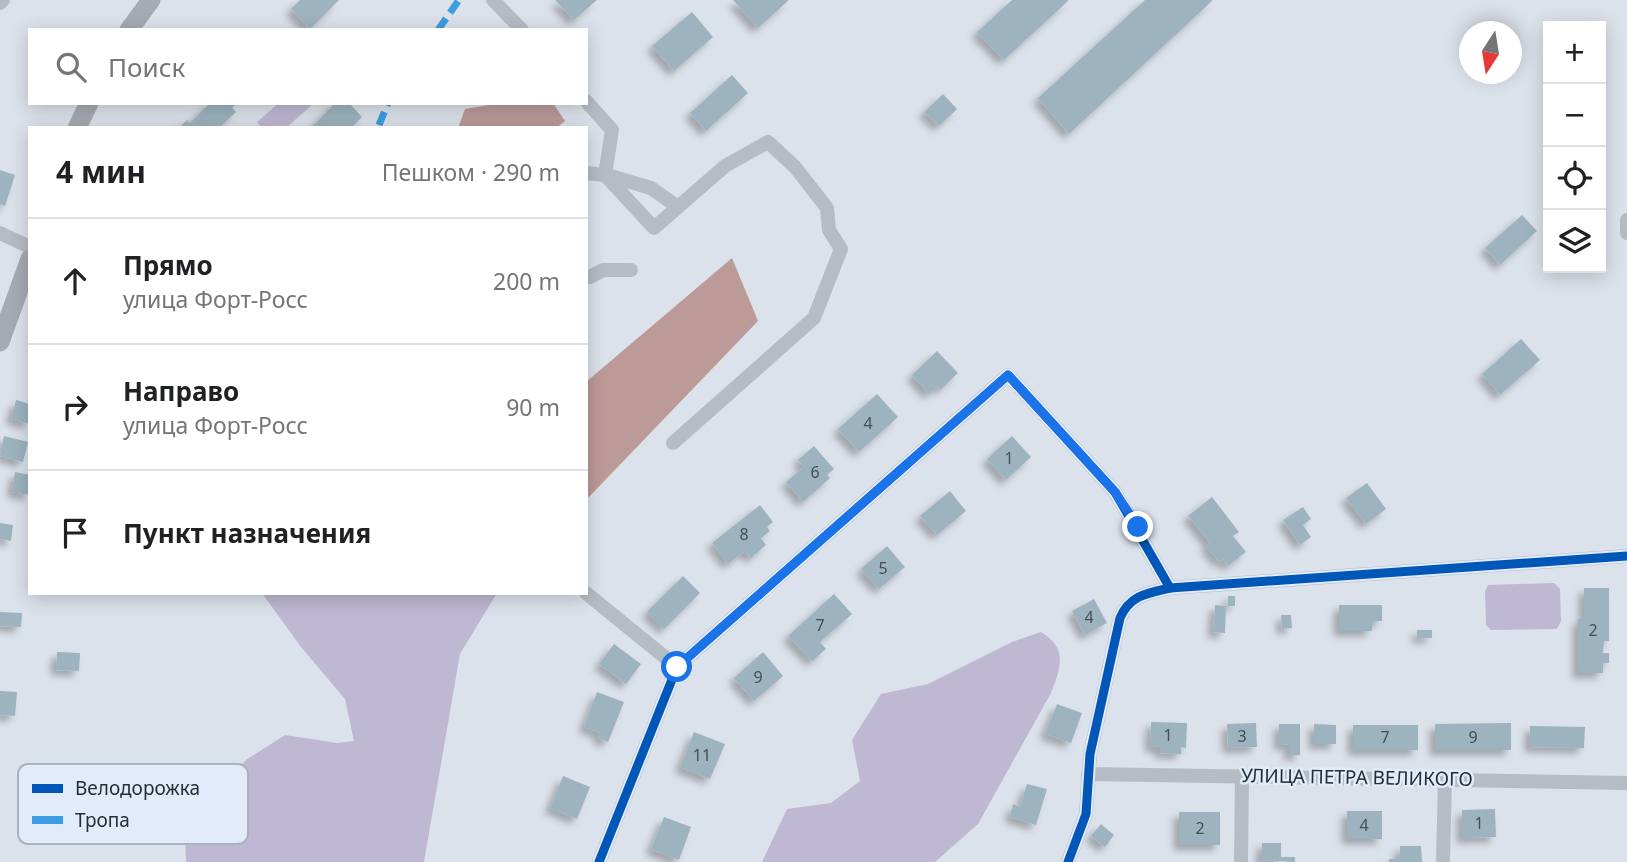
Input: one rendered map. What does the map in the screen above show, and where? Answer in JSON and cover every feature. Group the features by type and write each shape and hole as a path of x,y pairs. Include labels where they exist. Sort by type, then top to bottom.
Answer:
{"main road":[{"path":"130,28 145,2"},
{"path":"78,126 88,105"},
{"path":"0,342 28,265"}],"street":[{"path":"493,0 520,28"},
{"path":"588,103 612,130 605,175"},
{"path":"605,175 654,228 725,166 768,142 795,167 827,208 829,230 841,249 814,318 673,443"},
{"path":"588,173 605,175 651,188 678,207"},
{"path":"0,233 28,246"},
{"path":"588,274 603,270 631,270"},
{"path":"599,862 677,667 1008,375 1115,492 1170,588"},
{"path":"1068,862 1086,814 1090,754 1124,609 1140,595 1170,588 1627,556"},
{"path":"588,595 677,667"},
{"name":"УЛИЦА ПЕТРА ВЕЛИКОГО","path":"1088,774 1627,783"},
{"path":"1241,862 1242,775"},
{"path":"1443,862 1445,778"}],"shaded area":[{"path":"277,105 312,105 288,126 260,126 257,122"},
{"path":"489,105 554,105 565,121 559,126 459,126 465,109"},
{"path":"732,258 758,321 588,498 588,380"},
{"path":"1554,583 1560,589 1561,621 1557,629 1491,630 1486,625 1485,592 1488,585"},
{"path":"263,595 496,595 460,654 424,862 186,862 185,844 248,844 248,764 243,764 246,760 285,735 337,743 354,741 345,699 301,647"},
{"path":"1041,632 1050,638 1059,651 1059,666 1051,693 978,824 935,862 762,862 787,809 831,803 860,781 852,740 881,694 928,684 1012,642"}],"building":[{"path":"300,0 339,0 311,28 291,9"},
{"path":"555,0 597,0 574,20"},
{"path":"733,0 789,0 758,28"},
{"path":"1012,0 1069,0 1004,60 977,32"},
{"path":"1145,0 1213,0 1069,134 1038,98"},
{"path":"692,12 713,37 674,71 652,46"},
{"path":"732,75 748,93 706,131 690,113"},
{"path":"943,94 957,109 939,126 924,112"},
{"path":"208,105 235,105 232,108 236,112 221,126 181,126 187,120 190,123"},
{"path":"333,105 351,105 362,117 353,126 313,126"},
{"path":"0,170 15,175 5,206 0,204"},
{"path":"1522,215 1537,231 1500,265 1485,248"},
{"path":"1521,339 1540,360 1500,395 1482,374"},
{"path":"937,351 958,373 940,390 937,386 929,394 912,375"},
{"path":"877,394 898,417 859,452 838,429"},
{"path":"16,400 28,403 28,423 11,419"},
{"path":"4,436 28,442 23,462 0,456"},
{"path":"1012,436 1031,457 1006,480 987,459"},
{"path":"814,446 834,469 827,475 830,478 803,502 786,482 804,467 798,460"},
{"path":"15,472 28,475 28,495 12,492"},
{"path":"1367,483 1386,509 1366,524 1346,498"},
{"path":"950,491 966,511 937,535 920,516"},
{"path":"1212,497 1239,532 1233,536 1246,552 1228,566 1223,559 1219,562 1206,546 1210,543 1188,516"},
{"path":"760,505 773,522 767,527 770,531 761,538 766,545 751,558 745,551 728,564 712,543"},
{"path":"1303,507 1311,519 1303,525 1311,537 1300,545 1283,520"},
{"path":"0,523 13,525 11,541 0,539"},
{"path":"887,546 905,567 879,589 861,569"},
{"path":"683,576 700,593 664,629 647,612"},
{"path":"1584,588 1609,588 1609,641 1604,641 1603,653 1609,653 1609,663 1603,663 1603,673 1578,673 1578,619 1584,619"},
{"path":"834,594 852,614 820,642 826,649 812,661 788,636"},
{"path":"1228,596 1235,596 1235,606 1228,606"},
{"path":"1094,599 1107,623 1085,635 1072,611"},
{"path":"1215,605 1226,606 1225,633 1213,632"},
{"path":"1339,605 1382,605 1382,621 1372,621 1372,631 1339,631"},
{"path":"0,612 22,613 21,627 0,626"},
{"path":"1281,615 1291,615 1292,628 1282,629"},
{"path":"1417,630 1432,630 1432,638 1417,638"},
{"path":"614,644 641,664 626,684 599,664"},
{"path":"57,652 80,653 79,671 56,670"},
{"path":"763,652 783,676 754,701 734,678"},
{"path":"0,691 17,692 15,716 0,715"},
{"path":"597,692 624,702 608,742 598,738 600,733 584,727"},
{"path":"1057,704 1082,713 1071,743 1045,734"},
{"path":"1151,722 1187,723 1186,748 1181,747 1181,754 1160,753 1160,747 1150,747"},
{"path":"1256,723 1257,747 1228,748 1227,724"},
{"path":"1511,723 1511,750 1435,750 1435,724"},
{"path":"1279,724 1300,724 1300,755 1289,755 1289,744 1279,745"},
{"path":"1314,724 1336,725 1336,744 1314,744"},
{"path":"1353,725 1418,725 1418,750 1353,750"},
{"path":"1530,726 1585,727 1584,748 1530,747"},
{"path":"694,732 725,744 710,779 680,767"},
{"path":"563,776 590,787 577,819 550,808"},
{"path":"1027,784 1047,789 1036,825 1010,817 1013,804 1020,807"},
{"path":"1495,809 1496,837 1462,838 1462,810"},
{"path":"1347,811 1382,811 1382,839 1347,839"},
{"path":"1179,812 1220,812 1220,845 1179,845"},
{"path":"664,817 691,827 679,860 651,849"},
{"path":"1101,824 1114,835 1105,847 1091,836"},
{"path":"1262,843 1281,843 1281,857 1295,857 1295,862 1261,860"},
{"path":"1400,846 1421,846 1422,862 1389,862 1389,859 1400,858"}],"marked path":[{"path":"439,28 459,0"},
{"path":"379,125 387,105"}],"cycle path":[{"path":"599,862 677,667 1008,375 1115,492 1170,588"},
{"path":"1068,862 1086,814 1090,754 1120,618 1129,604 1140,596 1170,588 1627,556"}],"route":[{"path":"677,667 1008,375 1115,492 1138,527"}]}
